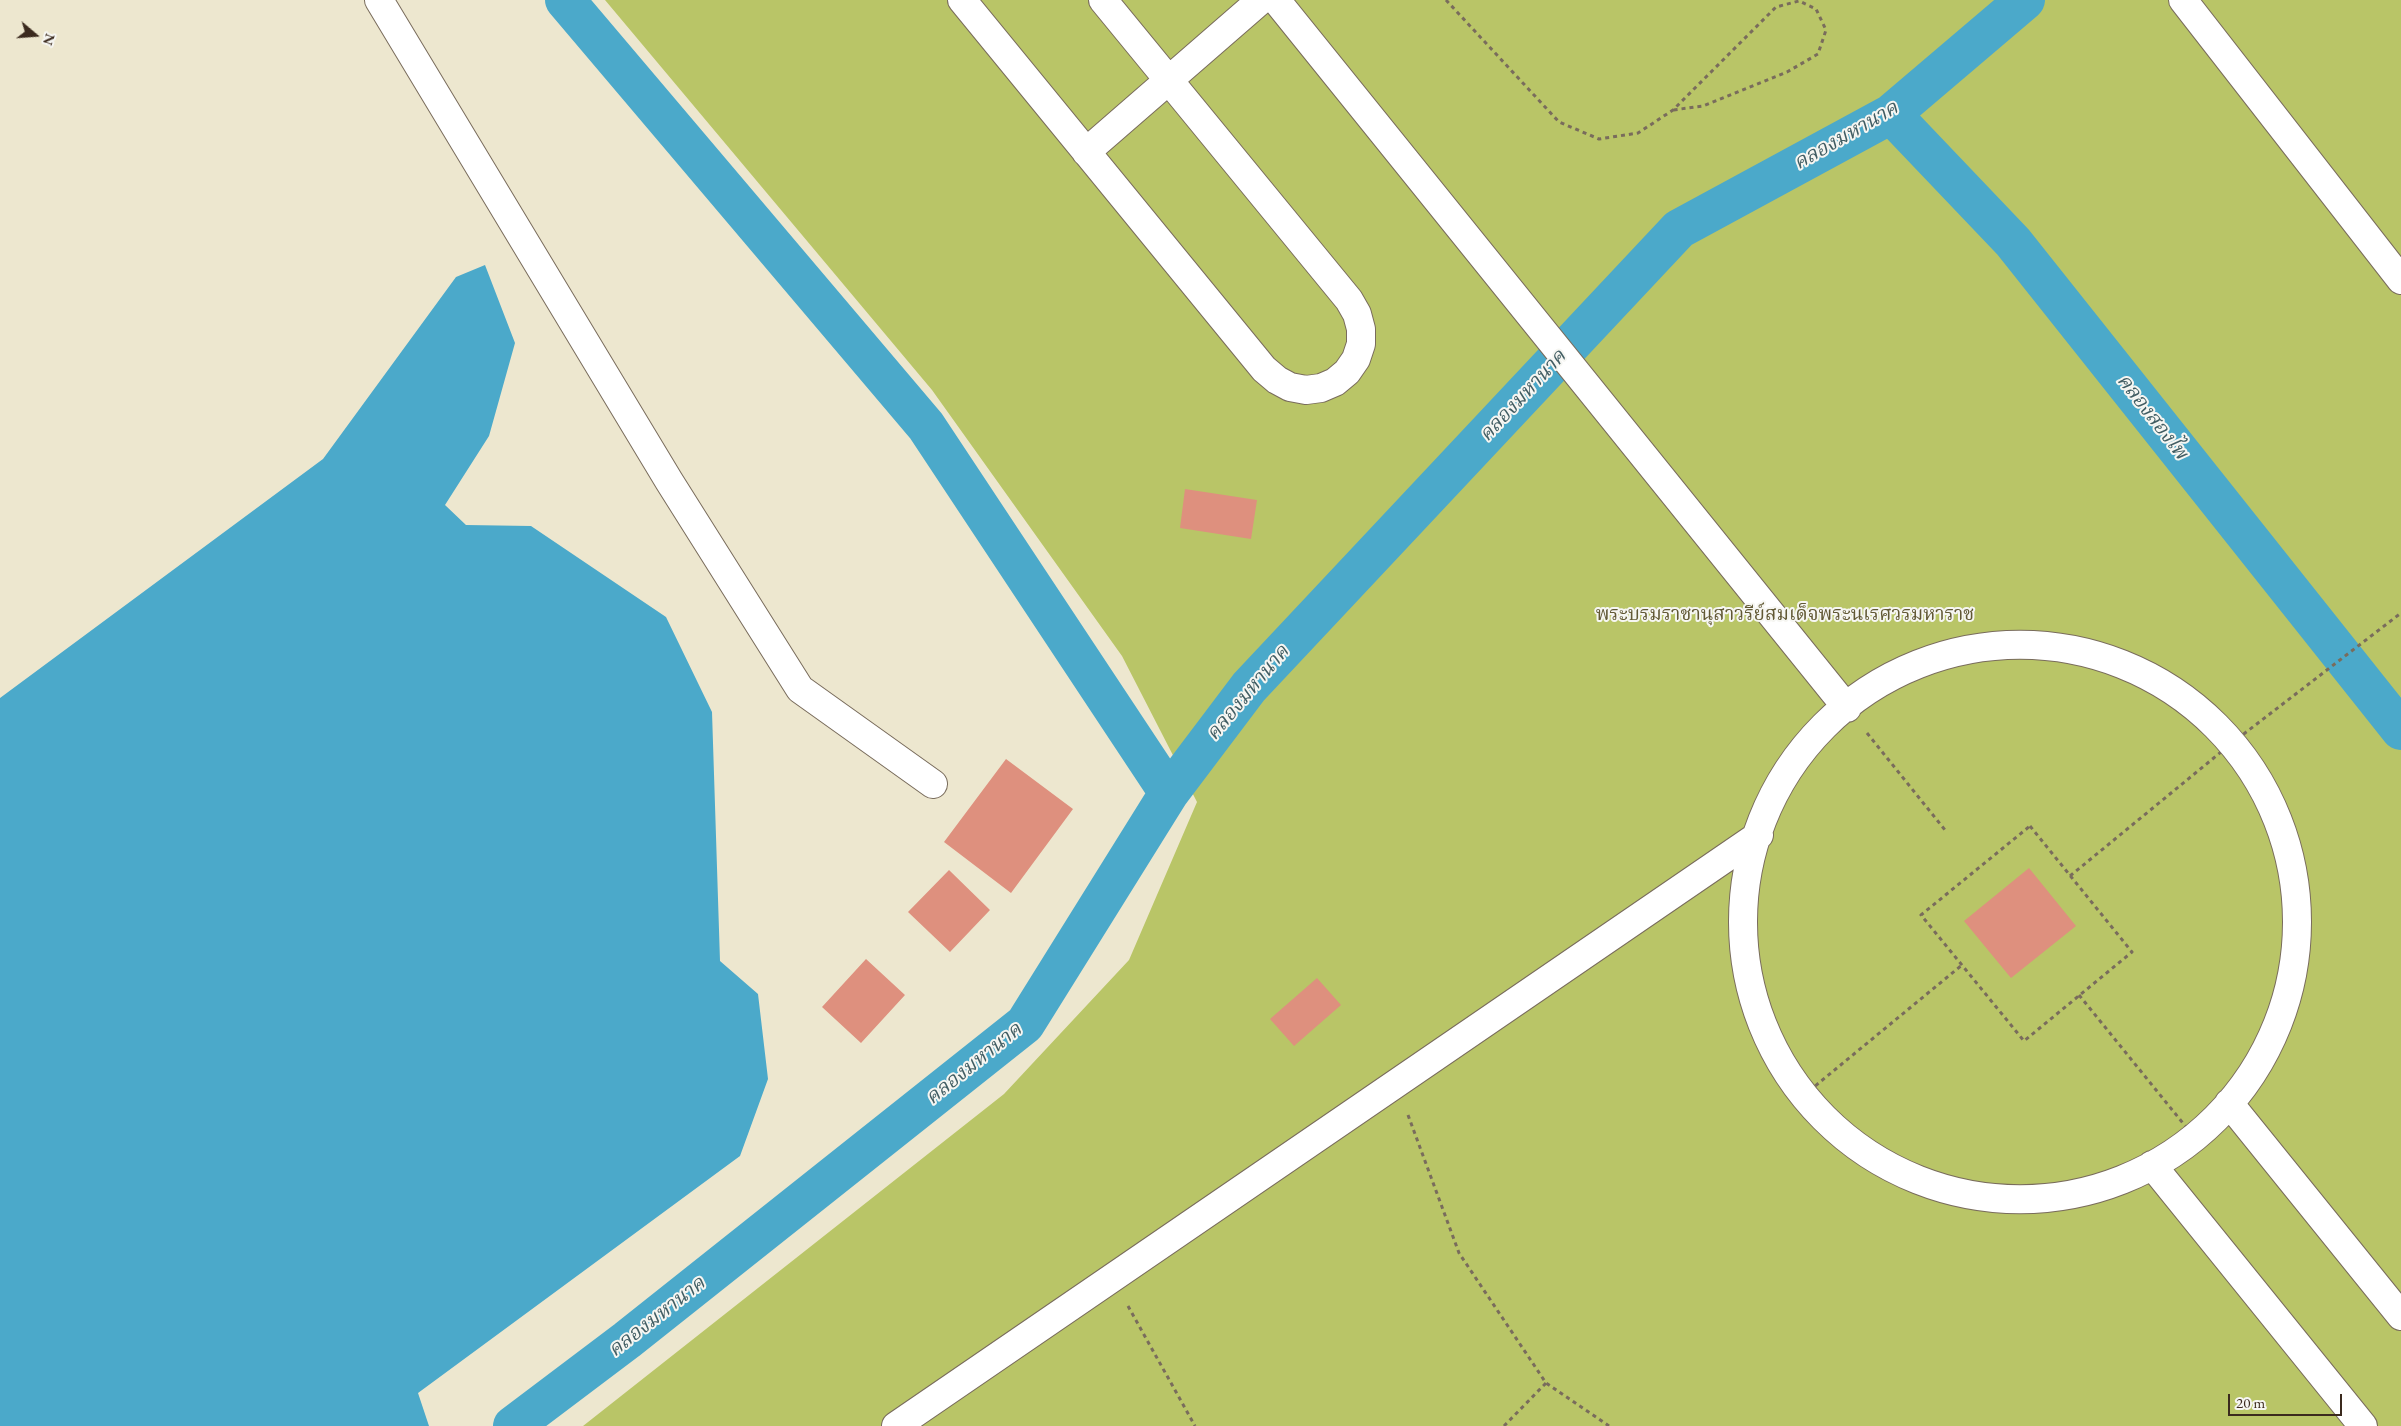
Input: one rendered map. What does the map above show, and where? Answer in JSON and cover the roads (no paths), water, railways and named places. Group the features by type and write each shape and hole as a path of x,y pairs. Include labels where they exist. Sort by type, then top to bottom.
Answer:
{"street":[{"path":"379,0 669,482 800,689 933,784"},
{"path":"962,0 1264,369 1277,380 1290,387 1306,390 1321,388 1335,382 1347,372 1356,360 1361,344 1361,329 1357,314 1349,300 1103,0"},
{"path":"1086,152 1261,0"},
{"path":"1276,0 1847,708"},
{"path":"2183,0 2401,280"},
{"path":"2020,643 2095,653 2165,683 2224,731 2267,793 2292,865 2297,941 2282,1015 2247,1083 2195,1138 2131,1178 2058,1199 1982,1199 1909,1179 1844,1139 1793,1084 1758,1016 1743,942 1748,866 1773,794 1817,732 1847,708 1876,684 1945,653 2020,643"},
{"path":"896,1426 1759,835"},
{"path":"2229,1103 2401,1316"},
{"path":"2152,1165 2363,1426"}],"water":[{"path":"485,265 515,343 489,436 445,505 466,525 531,526 666,617 712,712 720,961 758,994 768,1079 740,1156 418,1393 429,1426 0,1426 0,698 323,459 456,277"}],"waterway":[{"path":"565,0 926,426 1169,793"},
{"name":"คลองมหานาค","path":"513,1426 627,1340 1025,1024 1169,793 1249,687 1679,229 1891,114 2025,0"},
{"name":"คลองสองไพ","path":"1891,114 2013,242 2401,730"}],"park label":[{"name":"พระบรมราชานุสาวรีย์สมเด็จพระนเรศวรมหาราช","path":"1785,615"}]}
